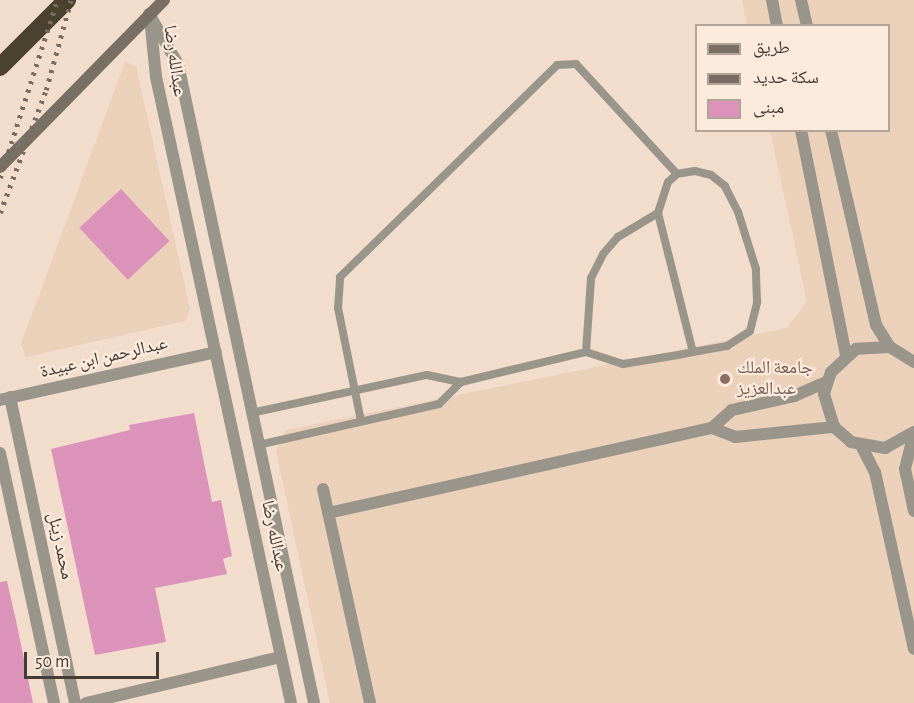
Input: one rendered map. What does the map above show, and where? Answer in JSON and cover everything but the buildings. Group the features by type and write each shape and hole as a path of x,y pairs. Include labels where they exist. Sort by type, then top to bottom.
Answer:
{"highway":[{"path":"0,67 67,0"}],"main road":[{"path":"0,167 164,0"}],"street":[{"path":"772,0 777,24"},
{"path":"801,0 807,24"},
{"name":"عبدالله رضا","path":"150,14 156,77 291,703"},
{"name":"عبدالله رضا","path":"150,14 178,64 314,703"},
{"path":"801,132 846,355"},
{"path":"831,132 876,326 890,347 913,360"},
{"path":"328,513 712,428 732,410 795,396 826,382 846,355 867,346 890,347"},
{"name":"عبدالرحمن ابن عبيدة","path":"5,399 216,352"},
{"path":"826,382 825,405 834,427 862,447 875,472 914,649"},
{"name":"محمد زينل","path":"5,399 75,703"},
{"path":"712,428 735,437 803,426 834,427"},
{"path":"862,447 885,448 914,433"},
{"path":"914,433 905,470 914,511"},
{"path":"0,453 54,703"},
{"path":"323,489 370,703"},
{"path":"86,703 281,657"}],"lane":[{"path":"361,421 338,308 340,277 557,66 576,64 677,174"},
{"path":"258,445 439,404 461,382 586,352 623,364 693,352 742,340 750,331 757,302 756,269 725,186 711,175 677,174 668,182 658,213 693,352"},
{"path":"586,352 591,278 599,262 618,237 658,213"},
{"path":"251,413 439,373 461,382"}],"shaded area":[{"name":"جامعة الملك عبدالعزيز","path":"742,0 914,0 914,703 330,703 276,451 286,430 787,328 807,301 770,132 890,132 890,24 747,24"},
{"path":"125,62 136,66 190,309 185,321 26,357 21,344"}],"railway":[{"path":"0,178 57,0"},
{"path":"0,213 46,90 71,0"}],"place":[{"name":"جامعة الملك عبدالعزيز","path":"725,379"}]}
